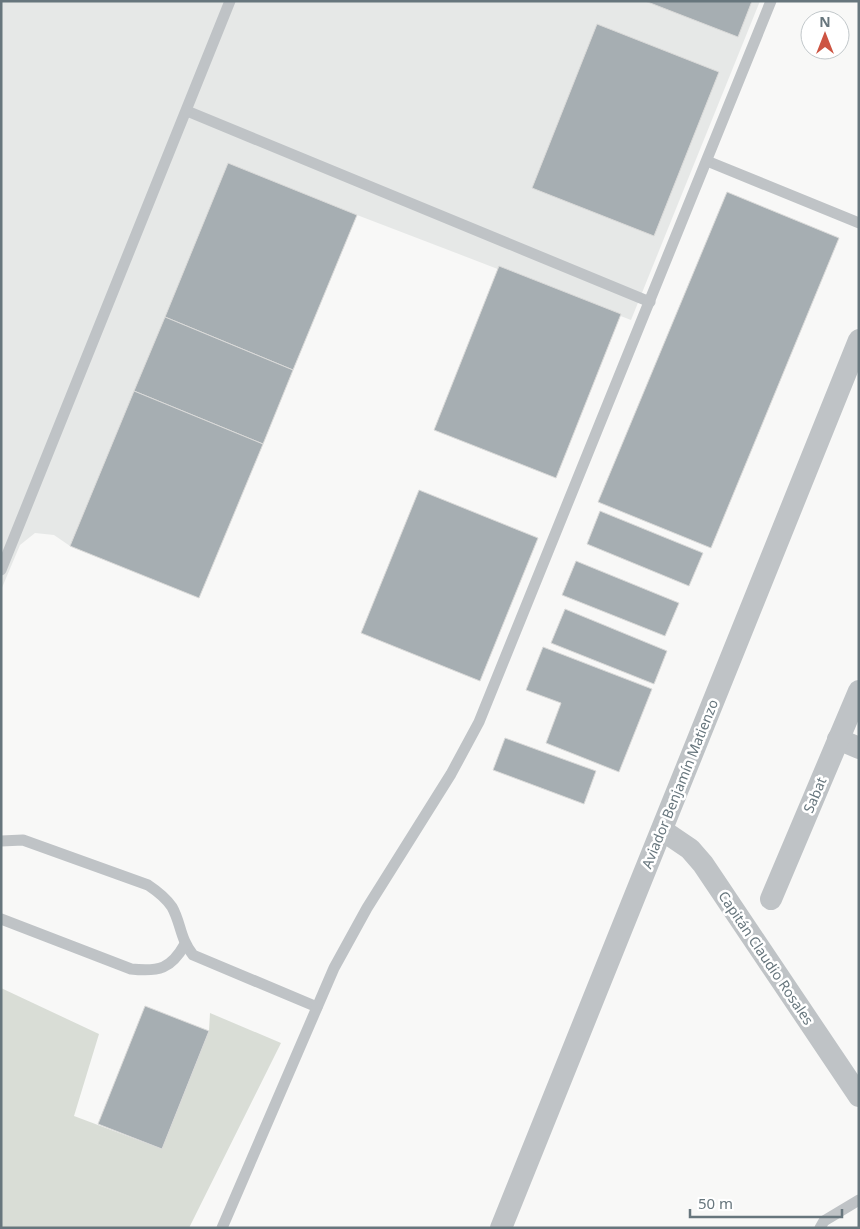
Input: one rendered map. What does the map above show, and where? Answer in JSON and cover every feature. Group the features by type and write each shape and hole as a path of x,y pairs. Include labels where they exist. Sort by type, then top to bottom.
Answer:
{"street":[{"name":"Aviador Benjamín Matienzo","path":"501,1228 859,340"},
{"name":"Sabat","path":"771,899 849,744 859,691"},
{"name":"Capitán Claudio Rosales","path":"662,830 690,849 703,864 859,1096"}],"lane":[{"path":"1,570 187,112 230,1"},
{"path":"222,1228 334,968 367,908 451,774 479,722 771,1"},
{"path":"187,112 650,302"},
{"path":"707,161 859,223"},
{"path":"1,841 23,840 148,885 159,892 172,908 184,944 193,955 205,962 317,1007"},
{"path":"1,919 132,969 151,971 166,966 175,961 184,944"},
{"path":"820,1228 824,1221 859,1200"}],"shaded area":[{"path":"1,1 760,1 631,320 357,215 199,598 70,546 54,535 35,533 20,545 1,590"},
{"path":"1,988 99,1034 74,1116 162,1149 209,1031 210,1013 281,1043 189,1228 1,1228"}],"building":[{"path":"645,1 752,1 738,37"},
{"path":"597,24 719,72 654,236 532,188"},
{"path":"228,163 357,215 293,370 165,317"},
{"path":"727,192 839,238 711,548 598,502"},
{"path":"499,266 621,314 556,478 434,430"},
{"path":"165,317 293,370 263,444 134,391"},
{"path":"134,391 263,444 199,598 70,546"},
{"path":"419,490 538,538 480,681 361,633"},
{"path":"600,511 703,553 689,586 587,544"},
{"path":"576,561 679,603 665,636 562,595"},
{"path":"565,609 667,651 654,684 551,643"},
{"path":"543,647 652,689 619,772 546,743 561,703 526,690"},
{"path":"505,738 596,771 584,804 493,770"},
{"path":"145,1006 209,1031 162,1149 98,1124"}]}
